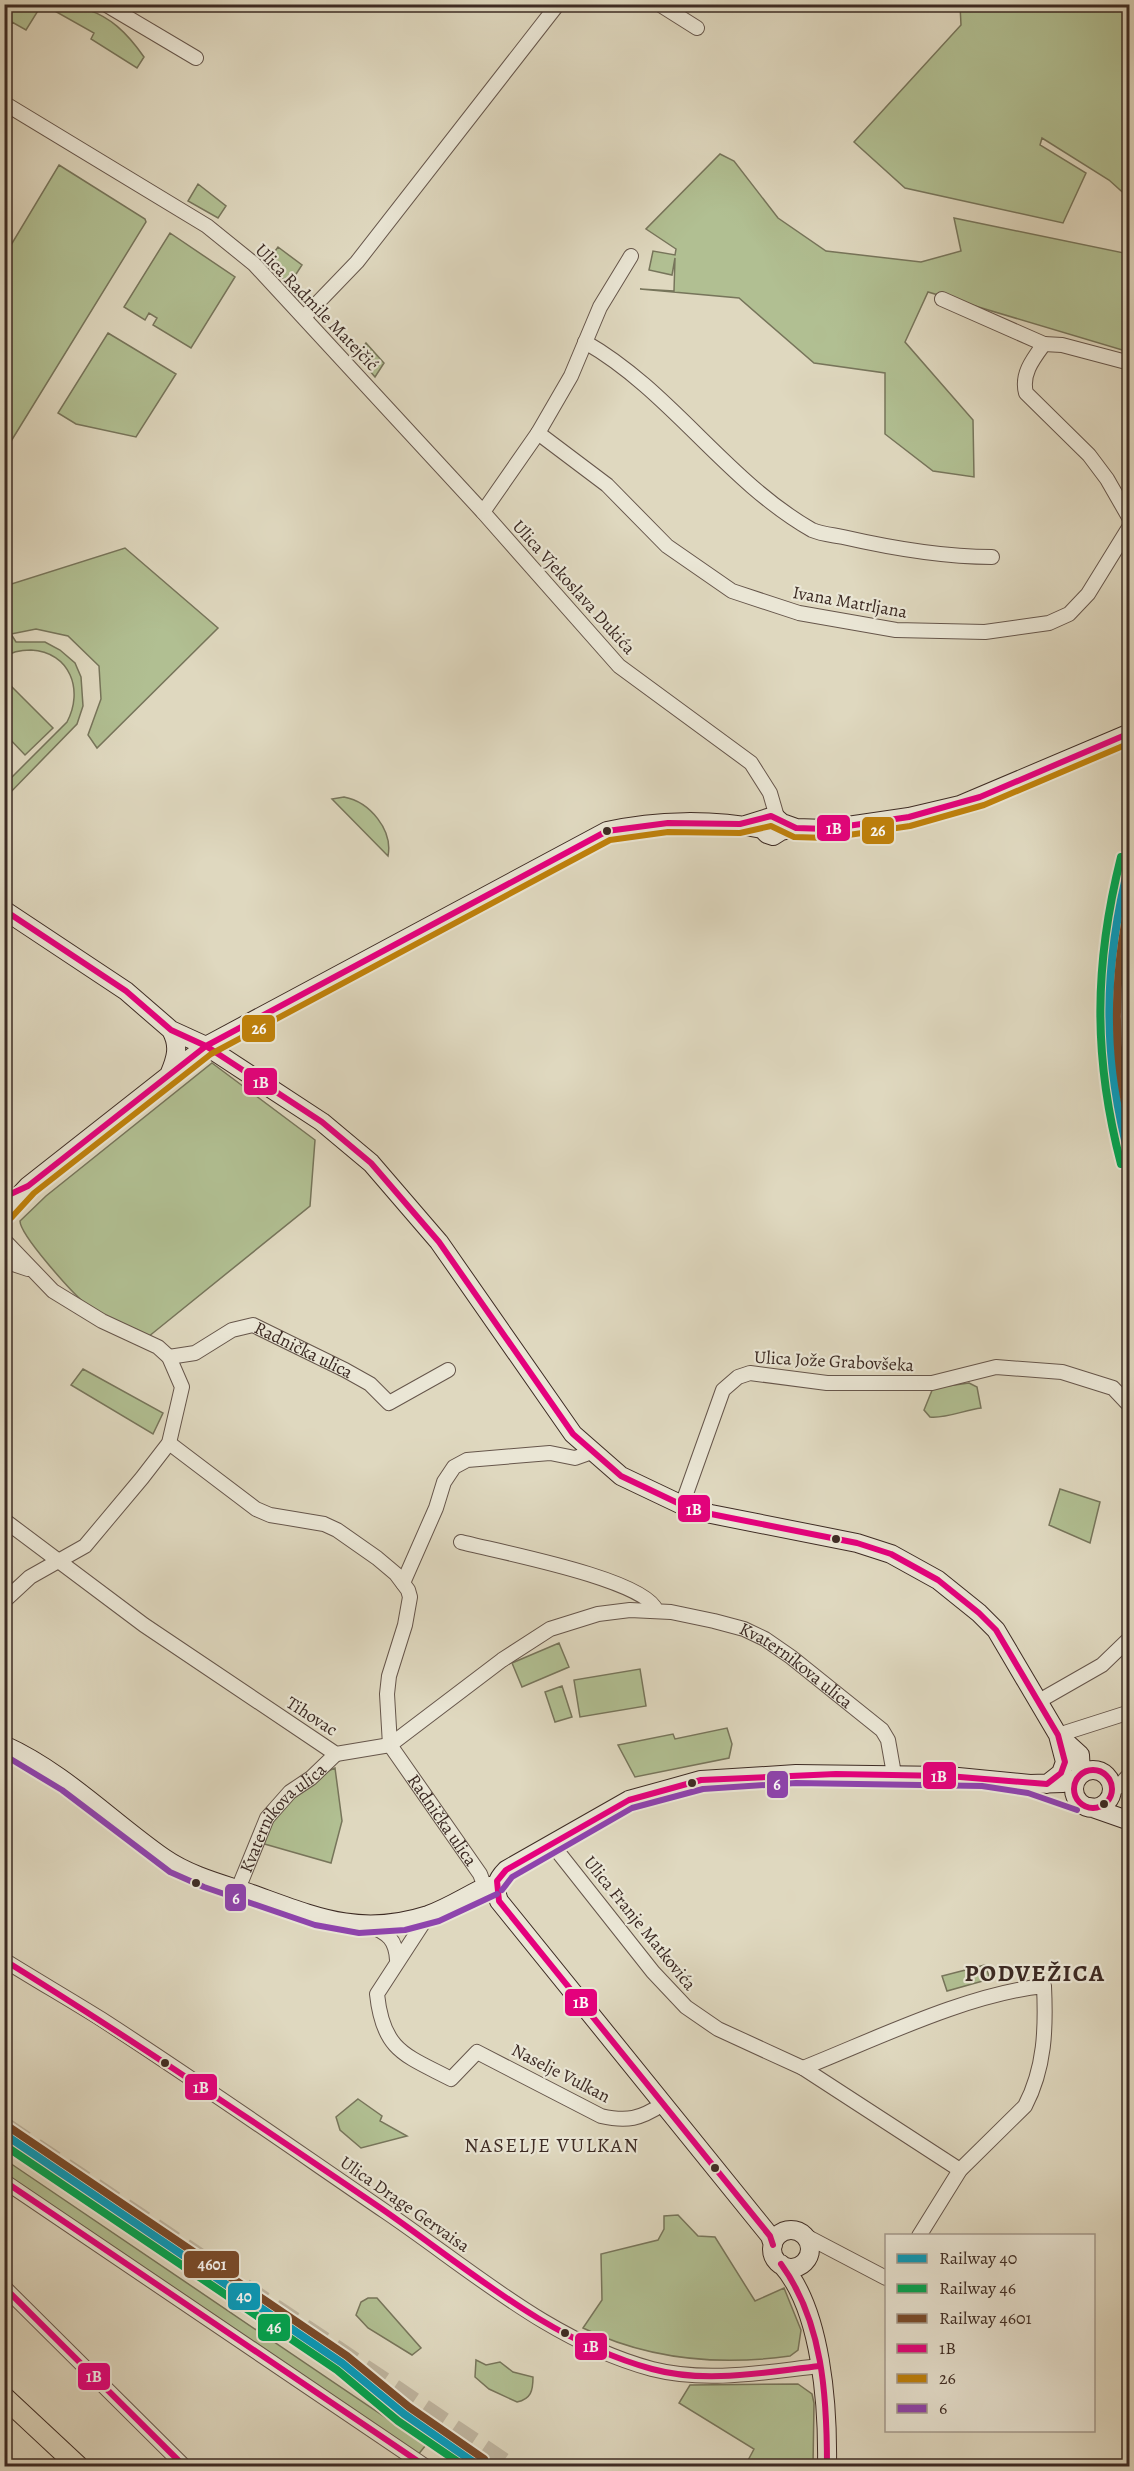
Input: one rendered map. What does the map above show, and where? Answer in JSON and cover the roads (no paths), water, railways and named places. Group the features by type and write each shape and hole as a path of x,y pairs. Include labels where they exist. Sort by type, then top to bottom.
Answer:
{"main road":[{"path":"4,1212 28,1186 206,1046 607,831 651,824 743,825 775,821 828,829 909,817 960,805 1123,735 1130,720"},
{"path":"4,910 118,986 171,1030 206,1046 322,1122 371,1163 439,1242 573,1434 592,1452 638,1486 682,1505 722,1517 857,1543 891,1554 946,1586 996,1630 1058,1735 1065,1762 1061,1773 1038,1784"},
{"path":"169,1075 177,1054 176,1040 171,1030"},
{"path":"4,1197 28,1186"},
{"path":"1058,1735 1080,1755 1079,1776 1074,1791 1085,1805 1106,1803 1115,1790"},
{"name":"Kvaternikova ulica","path":"4,1745 38,1763 166,1860 185,1870 303,1912 378,1925 429,1914 490,1886 506,1870 551,1842 629,1800 701,1780 796,1774 894,1774 983,1778 1038,1784 1079,1776 1093,1770 1105,1774 1115,1790 1118,1808 1130,1820"},
{"name":"Kvaternikova ulica","path":"1038,1784 1085,1805 1130,1820"},
{"name":"Radnička ulica","path":"490,1886 499,1901 749,2212 779,2238 796,2231 810,2250 790,2268 781,2264"},
{"path":"779,2238 775,2258 796,2286 813,2334 820,2366 828,2422 826,2466"},
{"path":"796,2286 796,2270 810,2250"},
{"path":"4,2397 78,2466"}],"street":[{"path":"105,4 196,58"},
{"path":"304,317 357,262 558,4"},
{"path":"658,4 697,28"},
{"name":"Ulica Radmile Matejčić","path":"4,103 207,226 254,264 483,512"},
{"path":"483,512 538,433 571,376 600,307 632,256"},
{"path":"942,299 1044,344 1062,345 1130,363"},
{"path":"585,342 625,367 764,497 814,531 865,542 970,557 992,557"},
{"path":"1044,344 1031,362 1023,382 1026,393 1089,455 1107,479 1130,519"},
{"name":"Ivana Matrljana","path":"538,433 607,485 667,546 732,591 799,614 896,630 985,632 1049,623 1069,614 1088,594 1130,526"},
{"name":"Ulica Vjekoslava Dukića","path":"483,512 619,666 736,750 762,778 775,821"},
{"path":"4,1240 53,1291 88,1314 158,1347 169,1358 182,1387 169,1443 142,1478 85,1546 30,1577 4,1601"},
{"path":"4,1261 32,1271"},
{"name":"Radnička ulica","path":"169,1358 195,1353 232,1330 253,1325 370,1384 389,1403 448,1371"},
{"name":"Ulica Jože Grabovšeka","path":"682,1505 723,1390 738,1377 750,1373 827,1383 932,1383 996,1367 1062,1372 1113,1388 1130,1406"},
{"path":"169,1443 256,1509 270,1515 324,1524 355,1540 403,1583 410,1597 405,1625 389,1676 387,1695 390,1745"},
{"path":"403,1583 436,1509 444,1482 454,1467 467,1461 550,1453 575,1458 592,1452"},
{"name":"Tihovac","path":"4,1520 144,1625 336,1754 390,1745 502,1660 550,1629 598,1614 656,1610"},
{"path":"461,1542 582,1571 647,1597 656,1610"},
{"name":"Kvaternikova ulica","path":"656,1610 744,1629 791,1656 882,1730 888,1740 894,1774"},
{"path":"1039,1701 1102,1665 1130,1638"},
{"path":"1058,1735 1130,1712"},
{"name":"Radnička ulica","path":"390,1745 490,1886"},
{"name":"Kvaternikova ulica","path":"238,1889 267,1818 290,1792 311,1778 336,1754"},
{"path":"1115,1790 1130,1774"},
{"name":"Ulica Franje Matkovića","path":"551,1842 653,1972 686,2007 718,2029 803,2068 960,2170"},
{"path":"400,1956 429,1914"},
{"path":"378,1925 400,1936 400,1956"},
{"name":"Naselje Vulkan","path":"400,1956 376,1994 387,2037 396,2049 451,2079 477,2052 601,2116 623,2121 646,2114 663,2104"},
{"name":"Ulica Drage Gervaisa","path":"4,1960 155,2055 387,2212 527,2312 596,2350 654,2369 705,2376 756,2374 820,2366"},
{"path":"803,2068 952,2009 1025,1988 1044,1986 1044,2047 1025,2106 960,2170 919,2234"},
{"path":"4,2181 425,2466"},
{"name":"Radnička ulica","path":"810,2250 885,2278"},
{"path":"5,2288 184,2466"}],"tunnel":[{"path":"4,2129 505,2466"}],"railway":[{"path":"4,2143 404,2414"}],"rail line":[{"name":"46","path":"1121,857 1106,935 1100,1011 1105,1086 1121,1164"},
{"name":"40","path":"1130,861 1115,937 1109,1010 1114,1084 1130,1160"},
{"name":"4601","path":"1130,897 1121,954 1117,1011 1120,1068 1130,1125"},
{"name":"4601","path":"9,2127 347,2356 409,2407 484,2459"},
{"name":"40","path":"4,2134 342,2363 404,2414 479,2466"},
{"name":"46","path":"4,2145 337,2370 398,2421 464,2466"}],"district":[{"name":"PODVEŽICA","path":"1035,1973"},
{"name":"NASELJE VULKAN","path":"552,2145"}]}
